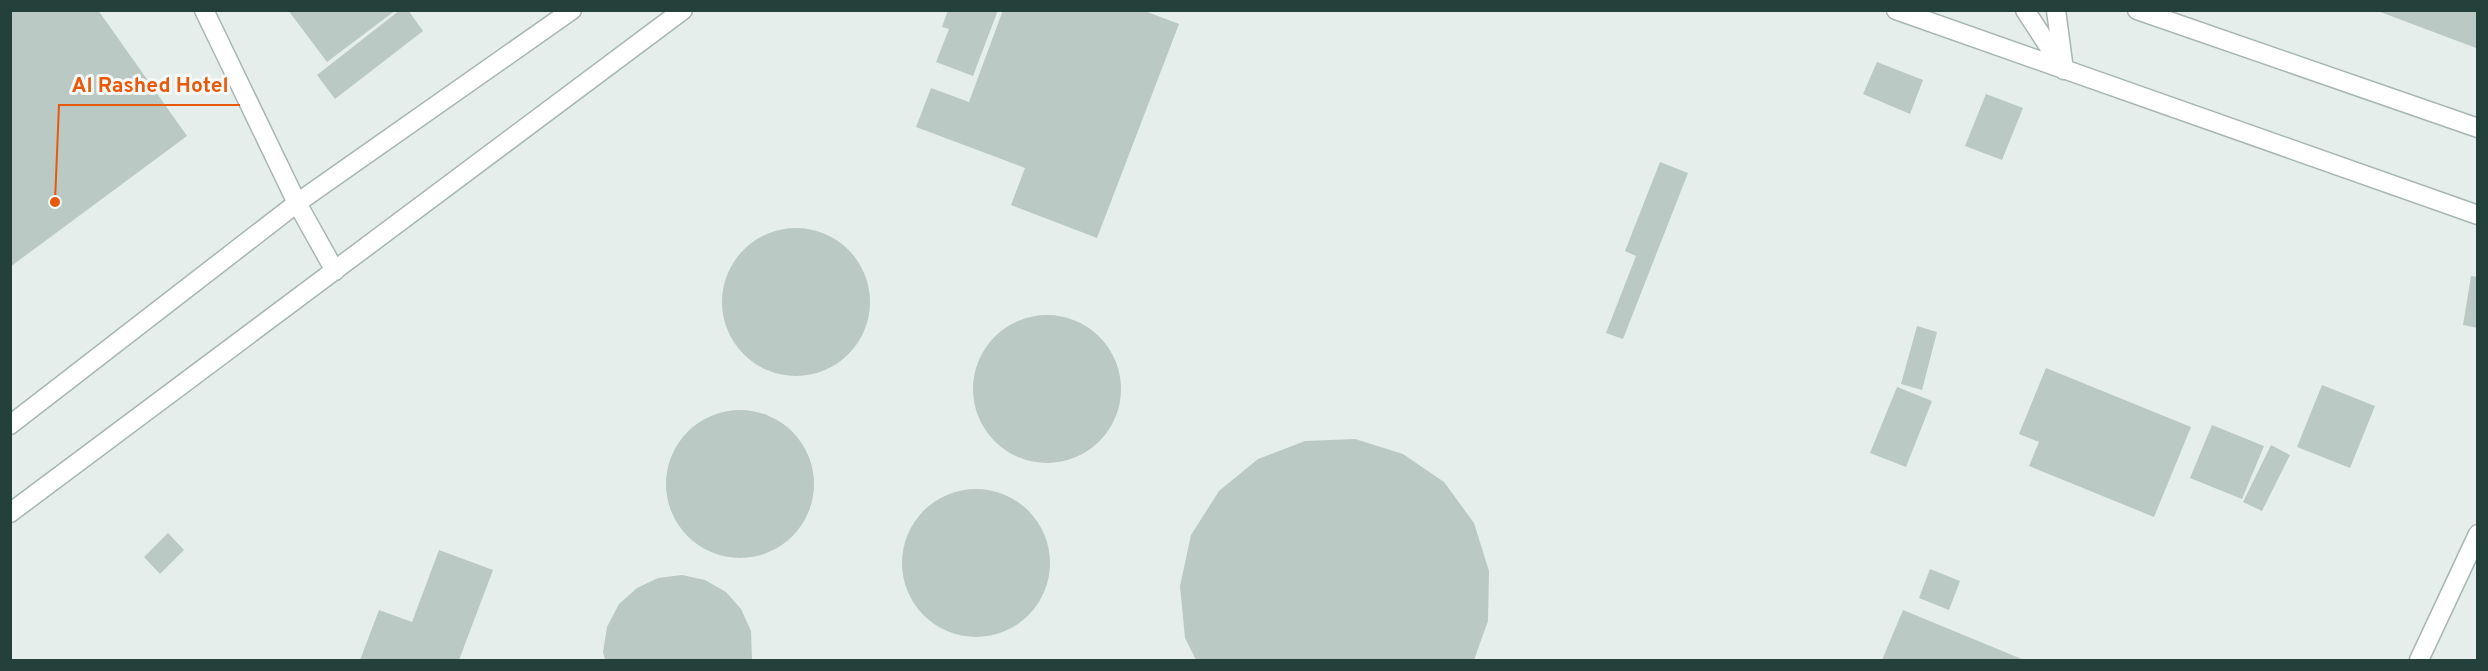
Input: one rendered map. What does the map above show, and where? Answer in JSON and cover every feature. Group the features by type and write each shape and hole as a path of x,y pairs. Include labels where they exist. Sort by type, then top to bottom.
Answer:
{"street":[{"path":"204,10 297,203 334,271"},
{"path":"10,425 297,203 572,10"},
{"path":"10,513 683,10"},
{"path":"1896,10 2478,215"},
{"path":"2025,10 2064,70"},
{"path":"2056,10 2064,70"},
{"path":"2137,10 2478,128"},
{"path":"2419,660 2478,534"}],"building":[{"path":"10,10 98,10 187,136 10,267"},
{"path":"288,10 396,10 327,62"},
{"path":"400,10 408,10 423,31 335,99 317,75"},
{"path":"948,10 998,10 973,76 936,62 949,29 942,27"},
{"path":"1003,10 1142,10 1179,24 1097,238 1011,205 1025,168 916,127 931,88 969,102"},
{"path":"2375,10 2478,10 2478,44 2476,48"},
{"path":"1877,62 1923,80 1910,114 1863,94"},
{"path":"1986,94 2023,108 2002,160 1965,146"},
{"path":"1660,162 1688,173 1623,339 1606,333 1636,256 1625,251"},
{"path":"796,228 825,233 849,249 865,273 870,302 865,331 849,355 825,371 796,376 767,371 743,355 727,331 722,302 727,273 743,249 767,233"},
{"path":"2471,276 2478,277 2478,328 2463,325"},
{"path":"1047,315 1075,320 1100,336 1116,361 1121,389 1116,417 1100,442 1075,458 1047,463 1019,458 994,442 978,417 973,389 978,361 994,336 1019,320"},
{"path":"1917,326 1937,332 1922,390 1901,384"},
{"path":"2046,368 2191,427 2154,517 2029,466 2039,442 2019,434"},
{"path":"2322,385 2375,406 2350,468 2297,447"},
{"path":"1897,387 1932,401 1906,467 1870,453"},
{"path":"740,410 768,415 793,431 809,456 814,484 809,512 793,537 768,553 740,558 712,553 687,537 671,512 666,484 671,456 687,431 712,415"},
{"path":"2212,425 2264,446 2242,499 2190,478"},
{"path":"1355,439 1403,454 1444,482 1474,523 1489,571 1488,621 1474,660 1196,660 1185,638 1180,586 1191,535 1219,491 1258,459 1305,441"},
{"path":"2271,445 2290,455 2262,511 2243,502"},
{"path":"976,489 1005,494 1029,510 1045,534 1050,563 1045,592 1029,616 1005,632 976,637 947,632 923,616 907,592 902,563 907,534 923,510 947,494"},
{"path":"168,533 184,550 160,574 144,557"},
{"path":"439,550 493,570 459,660 360,660 379,610 412,622"},
{"path":"1930,569 1960,581 1949,610 1919,598"},
{"path":"682,575 705,580 726,592 741,609 751,631 752,660 605,660 603,652 607,627 619,604 637,588 658,578"},
{"path":"1903,610 2024,660 1882,660"}],"place":[{"name":"Al Rashed Hotel","path":"55,202"}]}
